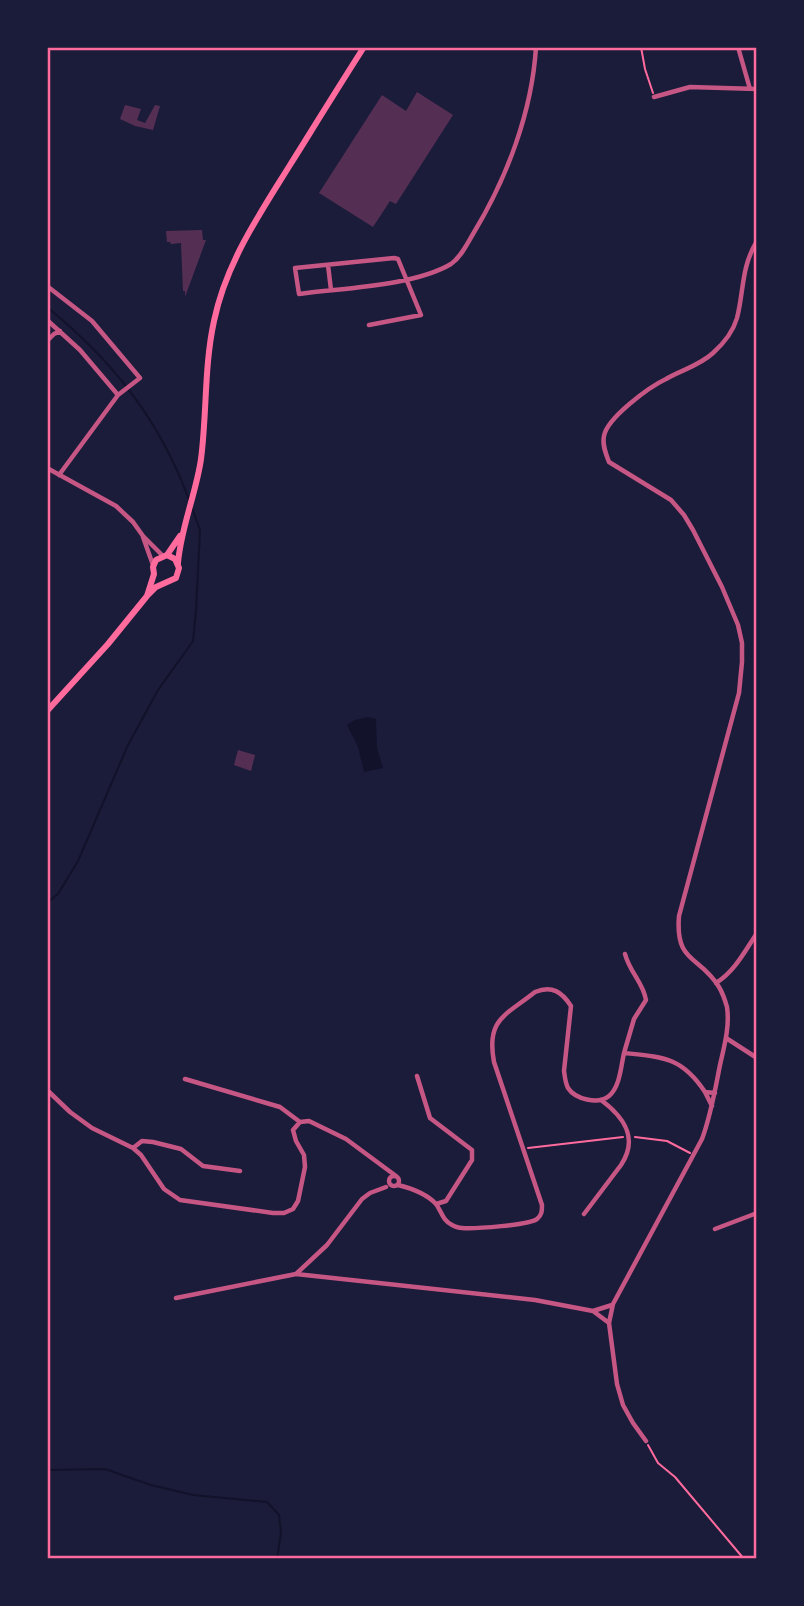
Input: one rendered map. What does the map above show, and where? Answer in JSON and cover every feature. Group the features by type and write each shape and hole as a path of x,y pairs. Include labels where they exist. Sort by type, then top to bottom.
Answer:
{"main road":[{"path":"47,711 147,596 171,581 178,573 183,531 201,455 214,322 228,274 249,231 364,47"},
{"path":"165,556 183,531"},
{"path":"147,596 156,560 171,556 178,563"},
{"path":"154,570 157,578 166,582"}],"street":[{"path":"369,325 421,315 408,280 398,259 296,268 299,294 408,280 455,261 477,228 499,186 519,134 531,86 536,47"},
{"path":"738,47 750,89"},
{"path":"654,97 690,87 757,89"},
{"path":"646,1441 623,1405 617,1384 609,1323 612,1304 694,1154 709,1121 726,1038 726,1005 716,983 686,954 680,944 677,930 678,916 741,682 742,643 733,610 684,515 671,500 609,462 603,439 606,428 638,397 667,378 698,364 726,340 736,320 748,257 757,241"},
{"path":"328,265 331,290"},
{"path":"47,286 92,321 140,378 120,394 59,475"},
{"path":"47,320 120,394"},
{"path":"47,341 60,331"},
{"path":"47,468 116,506 133,522 142,536 154,570"},
{"path":"142,536 165,556"},
{"path":"716,983 733,969 757,933"},
{"path":"47,1090 92,1128 133,1148 141,1155 164,1189 180,1200 284,1213 293,1209 298,1201 305,1167 304,1155 293,1130 300,1122 309,1121 346,1139 387,1169 393,1181 431,1199 448,1223 461,1228 528,1223 540,1217 542,1205 494,1062 491,1041 493,1031 499,1021 535,992 550,988 558,991 571,1006 564,1071 569,1089 575,1095 592,1100 609,1096 617,1084 634,1019 646,1000 625,954"},
{"path":"726,1038 757,1058"},
{"path":"624,1053 666,1059 682,1065 696,1078 712,1106"},
{"path":"417,1076 430,1118 472,1150 472,1160 453,1192 446,1201 436,1204"},
{"path":"185,1079 280,1107 300,1122"},
{"path":"705,1092 715,1093"},
{"path":"584,1214 626,1158 629,1147 630,1136 614,1110 601,1100"},
{"path":"133,1148 142,1142 153,1142 181,1149 204,1166 240,1171"},
{"path":"296,1274 327,1245 362,1199 393,1181"},
{"path":"715,1229 757,1213"},
{"path":"176,1298 296,1274 534,1300 593,1311 609,1323"},
{"path":"593,1311 612,1304"}],"path":[{"path":"641,47 654,97"},
{"path":"523,1149 630,1136 667,1142 694,1154"},
{"path":"646,1441 658,1463 675,1477 744,1559"}],"shaded area":[{"path":"368,717 376,719 377,748 383,768 364,772 358,747 347,725"}],"building":[{"path":"417,92 453,115 396,204 390,201 373,227 319,193 382,95 406,111"},
{"path":"125,105 141,109 137,120 145,123 155,105 160,106 153,130 120,119"},
{"path":"202,230 203,240 206,240 185,297 181,243 167,242 166,231"},
{"path":"238,750 255,755 251,771 234,765"}],"waterway":[{"path":"47,307 93,348 132,393 164,444 189,500"},
{"path":"47,903 58,894 78,861 128,745 158,690 193,641 200,530 192,508"},
{"path":"47,1470 105,1469 151,1485 193,1495 267,1502 279,1515 281,1533 277,1559"}]}
